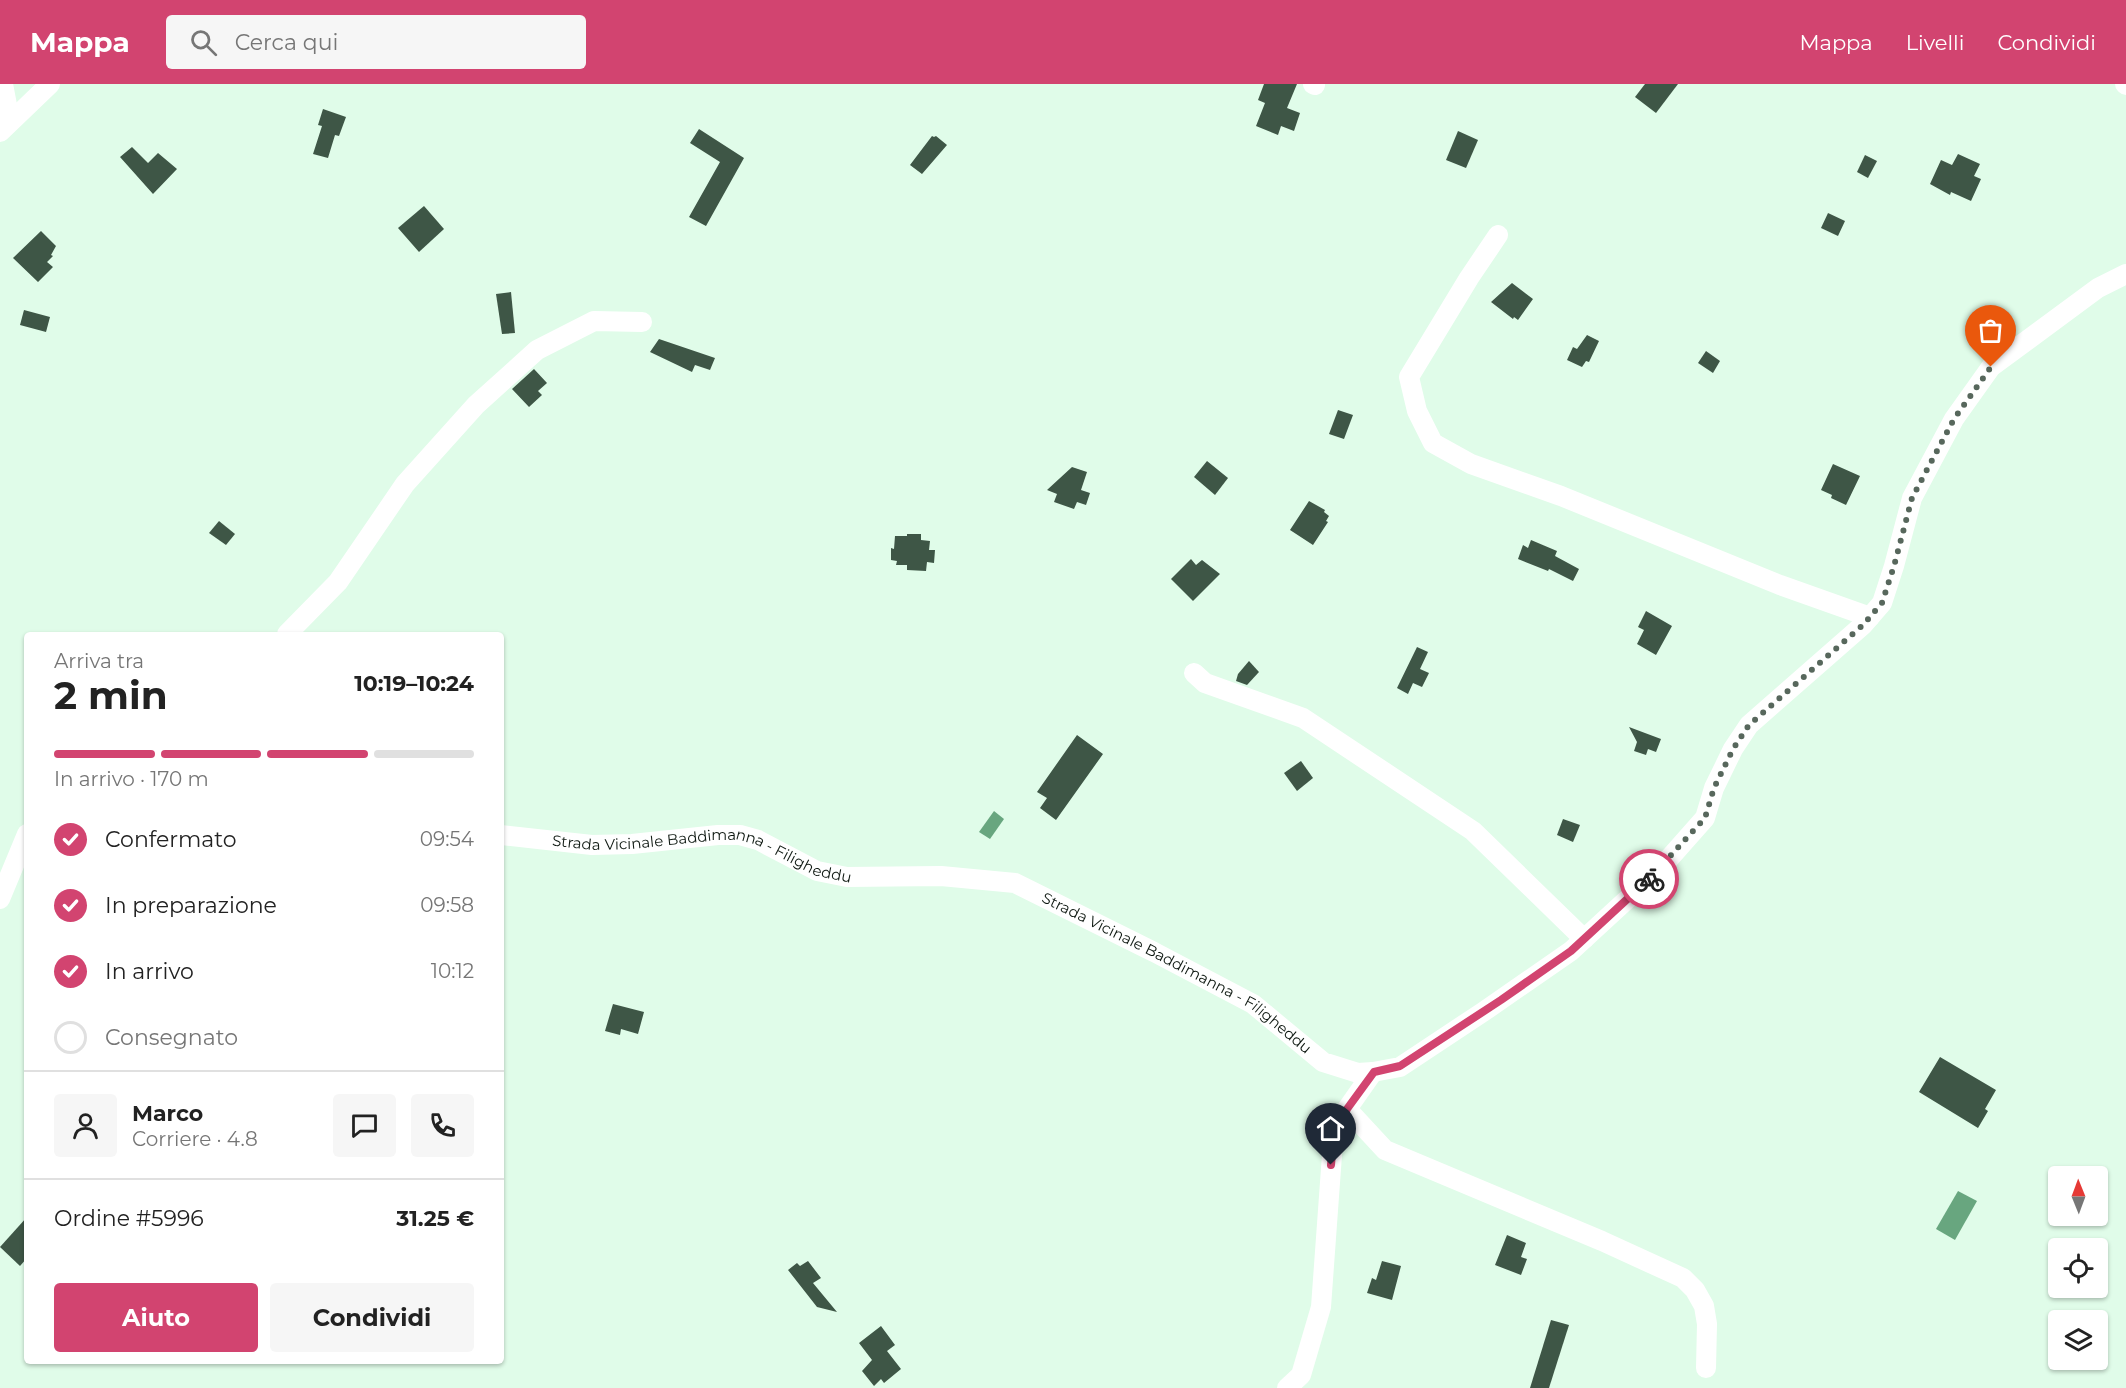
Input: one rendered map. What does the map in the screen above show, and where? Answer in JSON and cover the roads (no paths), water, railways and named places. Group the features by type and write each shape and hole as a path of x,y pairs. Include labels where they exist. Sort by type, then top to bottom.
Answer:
{"street":[{"path":"3,84 5,127"},
{"path":"5,127 50,84"},
{"path":"1498,235 1409,377 1417,411 1433,443 1471,464 1561,496 1780,585 1870,617"},
{"name":"Strada Vicinale Baddimanna - Filigheddu","path":"504,835 592,845 740,835 758,840 818,871 847,877 941,876 1015,883 1253,1004 1323,1062 1358,1073 1400,1066 1571,951 1659,870 1705,818 1714,788 1733,749 1749,725 1870,617 1882,603 1912,498 1954,419 1991,367 2098,288 2126,274"},
{"path":"289,632 338,582 405,484 476,405 537,350 594,321 642,322"},
{"path":"1194,673 1205,683 1303,718 1473,831 1584,939"},
{"path":"0,899 24,841"},
{"path":"1287,1388 1301,1375 1322,1306 1333,1141 1347,1109 1374,1072"},
{"path":"1347,1109 1384,1150 1602,1241 1683,1278 1695,1290 1704,1306 1707,1323 1706,1368"}]}
